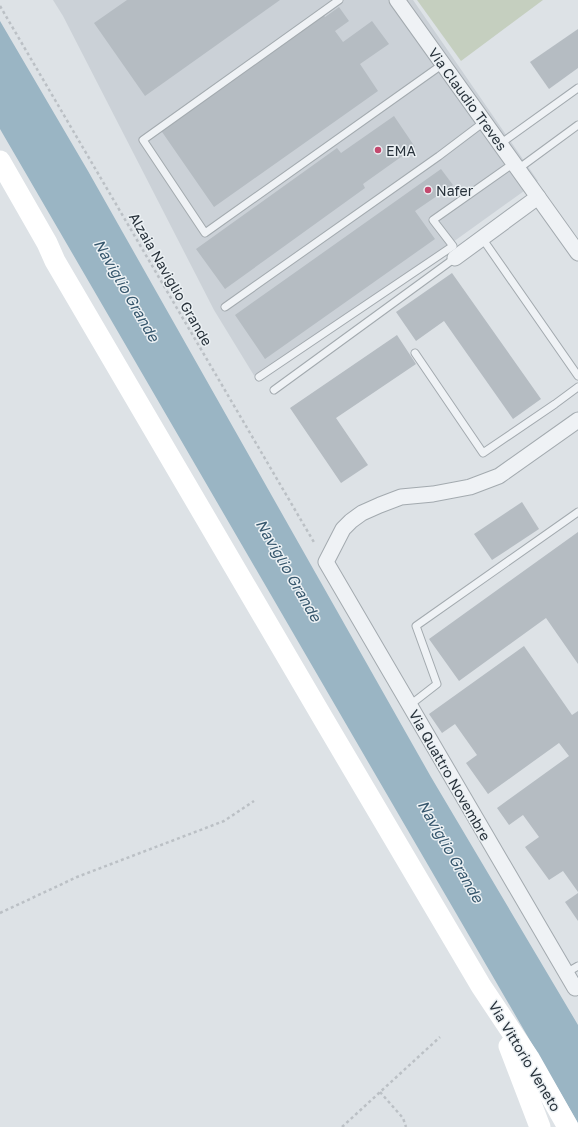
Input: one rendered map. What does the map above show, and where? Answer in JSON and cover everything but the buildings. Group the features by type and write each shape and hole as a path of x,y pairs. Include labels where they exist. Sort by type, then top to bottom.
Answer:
{"main road":[{"path":"0,161 47,243 63,275 481,986 516,1063 540,1127"},
{"name":"Via Vittorio Veneto","path":"481,986 529,1058 568,1127"}],"street":[{"name":"Via Claudio Treves","path":"397,0 578,253"},
{"path":"455,258 538,197"},
{"path":"326,562 343,529 362,513 401,497 433,494 470,487 499,476 578,420"},
{"name":"Via Quattro Novembre","path":"326,562 410,705 572,970 575,988"}],"lane":[{"path":"339,0 143,140 205,233 443,64"},
{"path":"500,144 578,88"},
{"path":"225,307 484,122"},
{"path":"259,377 453,246 433,220 578,125"},
{"path":"482,238 578,376"},
{"path":"274,390 455,258"},
{"path":"415,353 483,453 578,387"},
{"path":"410,705 437,684 416,626 578,512"}],"path":[{"name":"Alzaia Naviglio Grande","path":"0,6 326,562"},
{"path":"0,913 77,877 224,821 254,801"},
{"path":"342,1127 440,1037"},
{"path":"380,1092 403,1118 406,1127"}],"shaded area":[{"path":"53,0 413,0 538,181 258,382 214,310 63,16"}],"green space":[{"path":"417,0 543,0 461,61"}],"water":[{"name":"Naviglio Grande","path":"0,21 88,171 431,777 578,1025 578,1123 0,129"}],"place":[{"name":"EMA","path":"378,150"},
{"name":"Nafer","path":"428,190"}]}
